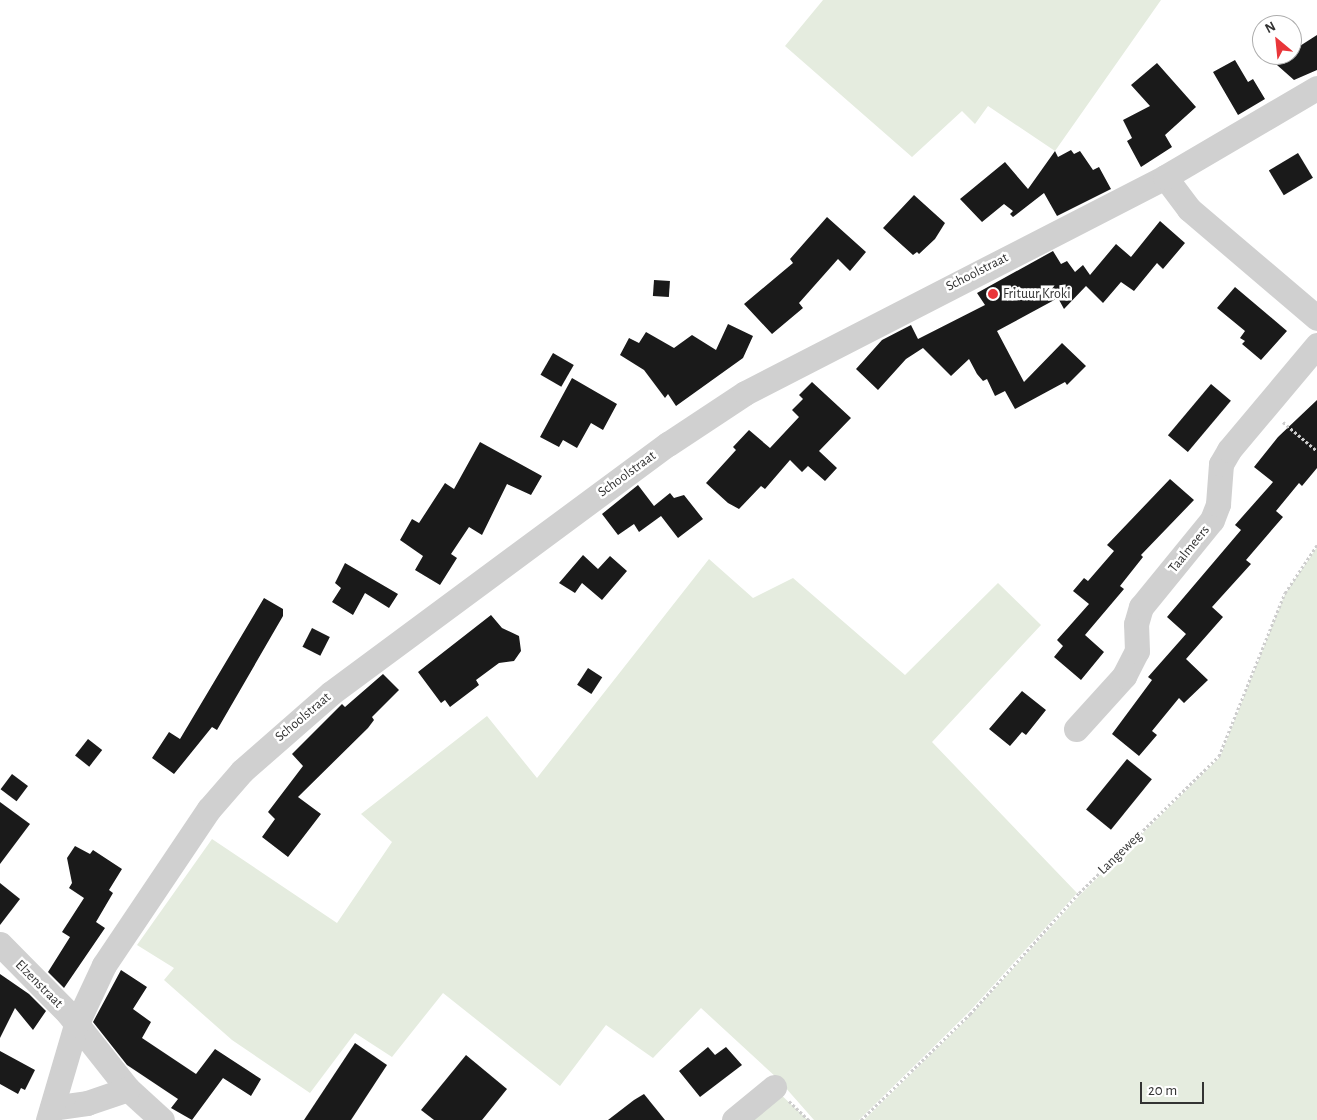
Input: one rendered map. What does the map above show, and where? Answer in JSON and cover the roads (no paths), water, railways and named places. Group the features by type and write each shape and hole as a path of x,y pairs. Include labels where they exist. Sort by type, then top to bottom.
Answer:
{"street":[{"name":"Schoolstraat","path":"50,1114 76,1025 104,965 209,809 249,764 331,693 668,444 744,393 1164,176 1317,88"},
{"path":"1164,176 1189,209 1317,318"},
{"name":"Taalmeers","path":"1076,729 1124,676 1136,651 1136,624 1141,607 1212,520 1218,504 1221,464 1317,345"},
{"name":"Elzenstraat","path":"0,944 68,1013 128,1089 162,1120"},
{"path":"734,1120 774,1087"},
{"path":"50,1114 128,1089"}],"place":[{"name":"Frituur Kroki","path":"993,294"}]}
